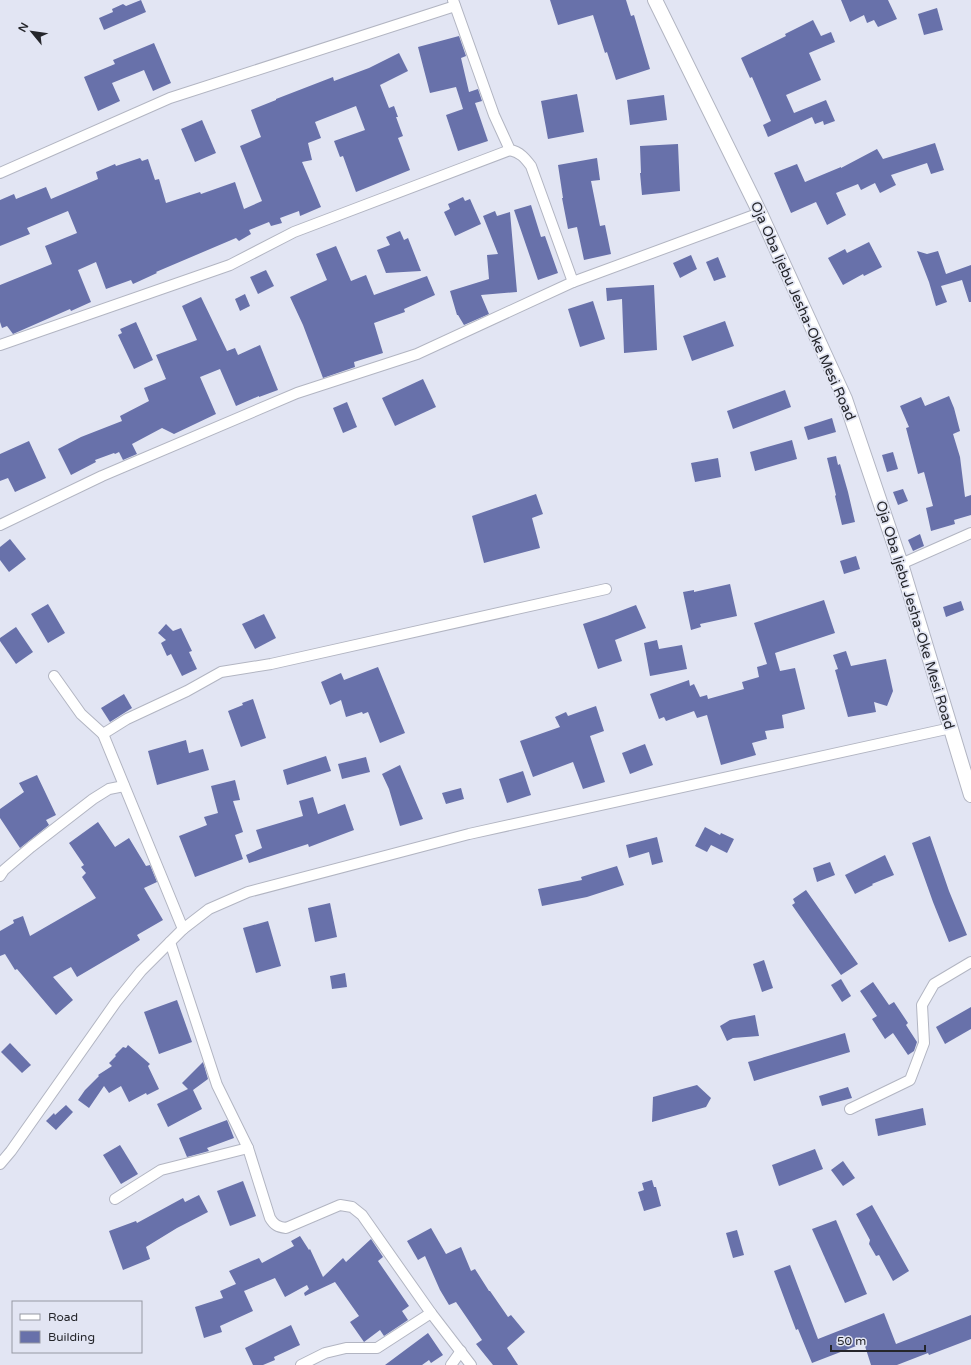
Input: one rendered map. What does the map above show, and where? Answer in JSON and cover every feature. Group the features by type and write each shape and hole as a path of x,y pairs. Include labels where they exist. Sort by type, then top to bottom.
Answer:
{"main road":[{"name":"Oja Oba Ijebu Jesha-Oke Mesi Road","path":"655,0 760,213 845,399 901,564 971,795"}],"street":[{"path":"0,173 170,98 454,3 494,115 510,150"},
{"path":"0,345 230,264 294,232 510,150 516,151 522,155 531,166 572,282"},
{"path":"0,525 102,476 296,393 417,354 572,282 760,213"},
{"path":"901,564 971,533"},
{"path":"103,734 127,719 187,691 221,672 271,664 606,589"},
{"path":"54,676 81,714 103,734 183,929"},
{"path":"0,1164 11,1151 116,1002 142,970 183,929 209,909 248,892 469,834 951,728"},
{"path":"1,870 93,799 109,789 124,786"},
{"path":"170,942 217,1086 248,1148 270,1218 277,1226 286,1228 340,1205 352,1207 362,1215 431,1312 471,1365"},
{"path":"850,1109 910,1080 924,1043 922,1005 934,984 971,962"},
{"path":"115,1199 161,1170 248,1148"},
{"path":"301,1365 325,1353 346,1348 377,1348 431,1312"},
{"path":"451,1365 461,1351"}],"building":[{"path":"141,0 146,12 104,30 99,18 113,12 112,9 123,4 126,6"},
{"path":"550,0 626,0 631,16 634,15 650,69 616,80 607,52 605,53 593,15 558,25"},
{"path":"841,0 888,0 897,19 878,27 874,20 867,23 864,15 850,22"},
{"path":"937,8 943,30 924,35 918,14"},
{"path":"813,20 821,36 831,32 835,42 809,53 821,80 786,95 794,113 826,100 835,121 824,125 823,121 815,124 812,117 768,137 763,125 771,121 752,77 750,78 741,58 786,36 785,34"},
{"path":"459,36 466,56 461,58 469,92 478,89 482,101 475,103 488,141 458,151 446,115 463,109 456,87 430,93 418,47"},
{"path":"154,43 171,83 153,91 144,70 112,83 120,101 98,111 84,77 115,64 113,60"},
{"path":"399,53 408,71 380,85 389,108 394,106 398,117 396,117 403,136 398,138 410,170 356,192 343,156 340,157 334,141 365,130 356,106 315,122 321,138 308,143 312,160 302,162 321,207 300,216 299,211 280,218 282,223 271,226 269,222 249,230 251,234 239,241 236,238 156,272 157,273 133,284 131,280 106,289 96,262 78,270 91,302 71,311 70,309 13,334 7,326 2,328 0,322 0,285 52,264 45,246 77,233 68,211 27,228 30,234 0,246 0,200 14,194 16,199 46,187 51,199 98,179 96,172 115,164 116,166 140,158 142,161 148,159 155,180 159,179 166,203 200,192 201,194 235,182 244,209 262,201 240,146 261,137 251,110 333,77 334,81 369,68"},
{"path":"577,94 584,132 548,139 541,101"},
{"path":"664,95 667,120 630,125 627,100"},
{"path":"202,120 216,153 195,162 181,129"},
{"path":"935,143 944,170 931,174 927,163 891,175 896,185 880,193 875,183 861,190 858,184 836,193 846,215 827,225 816,202 791,213 774,173 797,164 805,182 841,168 877,149 883,159"},
{"path":"678,144 680,191 642,195 640,146"},
{"path":"597,158 600,180 591,181 600,226 605,225 611,254 584,260 577,227 568,229 558,165"},
{"path":"463,197 465,201 470,199 481,224 455,236 444,212 450,209 448,204"},
{"path":"531,205 541,237 545,236 558,273 538,280 514,210"},
{"path":"495,211 497,216 510,212 517,292 481,295 489,314 464,325 457,315 450,291 489,279 487,255 498,254 483,216"},
{"path":"400,231 404,240 408,238 421,271 386,273 377,250 390,245 386,237"},
{"path":"869,242 882,267 864,276 863,274 843,285 828,258 845,249 847,253"},
{"path":"336,246 351,281 366,275 374,295 427,276 435,295 404,309 405,312 374,323 383,353 354,362 355,367 323,378 303,325 290,297 327,280 316,254"},
{"path":"917,251 927,254 938,251 946,274 971,265 971,302 969,302 962,280 941,286 947,302 936,306 929,282"},
{"path":"691,255 697,269 680,278 673,263"},
{"path":"718,257 726,277 714,281 706,262"},
{"path":"266,270 274,286 258,294 250,277"},
{"path":"654,285 657,350 624,353 622,299 607,301 606,288"},
{"path":"245,294 250,306 240,311 235,299"},
{"path":"201,297 227,351 235,348 238,355 260,345 278,390 236,406 220,369 200,377 216,414 174,434 162,428 132,444 137,454 123,460 119,452 114,453 95,460 96,462 71,475 58,449 81,437 122,421 120,416 149,401 144,388 166,379 156,355 197,340 182,306"},
{"path":"593,301 605,339 580,347 568,309"},
{"path":"725,321 734,346 692,361 683,336"},
{"path":"136,322 153,360 134,369 118,335 122,333 120,329"},
{"path":"423,379 436,407 395,426 382,398"},
{"path":"785,390 791,407 733,429 727,411"},
{"path":"949,396 960,431 953,434 960,457 965,497 971,495 971,515 954,520 955,524 931,531 926,508 933,506 924,472 918,474 906,428 909,427 900,406 921,397 925,406"},
{"path":"347,402 357,427 343,433 333,408"},
{"path":"832,418 836,432 808,440 804,427"},
{"path":"792,440 797,459 755,471 750,452"},
{"path":"29,441 46,478 15,492 8,478 0,481 0,454"},
{"path":"893,452 898,469 887,472 882,455"},
{"path":"836,456 838,465 840,464 855,522 842,525 827,458"},
{"path":"718,458 721,477 695,482 691,463"},
{"path":"903,489 908,501 898,505 893,492"},
{"path":"536,494 543,514 532,518 540,548 484,563 472,516"},
{"path":"920,534 924,546 913,551 908,540"},
{"path":"10,539 26,559 9,572 0,560 0,547"},
{"path":"856,556 860,569 844,574 840,561"},
{"path":"730,584 737,616 700,624 701,627 691,630 683,592 694,590 694,592"},
{"path":"824,600 835,633 775,653 780,671 795,668 805,709 782,715 784,728 765,731 767,739 752,743 756,755 721,765 707,715 697,718 694,711 666,721 664,717 659,719 650,694 689,680 690,686 694,684 700,697 707,695 708,699 744,689 742,682 759,677 757,667 767,664 754,623"},
{"path":"961,601 964,610 946,617 943,607"},
{"path":"48,604 65,633 48,643 31,614"},
{"path":"636,605 646,628 615,640 622,661 598,669 583,624"},
{"path":"264,614 276,638 255,649 242,624"},
{"path":"166,624 173,631 181,628 192,651 189,652 197,669 182,676 171,654 167,656 161,643 166,640 158,633"},
{"path":"16,627 33,652 16,664 0,641 0,638"},
{"path":"657,640 659,649 682,645 687,669 650,676 644,643"},
{"path":"846,651 851,666 886,659 893,691 887,706 874,702 876,712 848,717 835,670 838,669 833,655"},
{"path":"378,667 405,733 380,743 368,712 363,714 362,712 346,717 341,700 330,705 321,682 341,673 344,680"},
{"path":"124,694 132,708 110,722 101,708"},
{"path":"253,699 266,738 241,747 228,711"},
{"path":"596,706 604,731 590,736 605,782 583,789 573,762 533,777 520,741 560,727 555,717 566,712 568,716"},
{"path":"186,740 189,753 203,749 209,770 157,785 148,751"},
{"path":"645,744 653,765 630,774 622,753"},
{"path":"326,756 331,771 287,785 283,770"},
{"path":"366,757 370,772 342,779 338,764"},
{"path":"400,765 423,819 400,826 389,789 382,774"},
{"path":"523,771 531,795 507,803 499,779"},
{"path":"37,775 56,815 46,820 49,825 20,848 0,818 0,809 24,792 19,783"},
{"path":"235,780 240,800 233,801 243,832 235,835 243,859 195,877 179,836 207,825 204,817 218,813 211,786"},
{"path":"461,788 464,799 446,804 442,793"},
{"path":"313,797 318,814 345,804 354,830 309,847 308,844 249,863 246,855 262,848 256,830 303,816 299,801"},
{"path":"98,822 115,847 129,838 146,866 150,865 157,882 144,888 163,920 137,935 140,940 77,977 71,967 53,977 73,1000 56,1015 17,969 15,970 5,954 0,956 0,931 14,923 13,920 23,916 30,936 96,898 82,877 86,873 81,867 84,865 69,843"},
{"path":"705,827 720,835 721,833 734,839 727,853 711,845 707,852 695,846"},
{"path":"930,836 949,891 967,935 949,942 912,843"},
{"path":"657,837 663,862 652,865 649,852 629,858 626,845"},
{"path":"885,855 894,875 872,884 873,885 855,894 845,875"},
{"path":"830,862 835,875 817,882 813,868"},
{"path":"617,866 624,885 587,897 542,906 538,889 582,880 581,877"},
{"path":"806,890 858,964 841,975 792,905 795,903 793,899"},
{"path":"330,903 337,937 315,942 308,908"},
{"path":"268,921 281,966 256,973 243,928"},
{"path":"764,960 773,988 762,992 753,964"},
{"path":"345,973 347,987 332,989 330,976"},
{"path":"841,979 851,996 842,1002 831,985"},
{"path":"873,982 889,1005 894,1002 908,1023 906,1025 917,1042 914,1051 908,1055 893,1033 885,1039 872,1019 877,1016 860,991"},
{"path":"177,1000 192,1042 159,1054 144,1012"},
{"path":"971,1007 971,1029 945,1044 936,1027"},
{"path":"755,1015 759,1036 733,1038 727,1041 720,1026 730,1020"},
{"path":"845,1033 850,1052 754,1081 748,1062"},
{"path":"10,1043 31,1065 22,1073 1,1052"},
{"path":"128,1045 150,1064 148,1066 159,1089 147,1095 146,1093 129,1102 121,1086 109,1093 104,1086 89,1108 78,1100 85,1090 99,1076 98,1075 112,1066 109,1063 116,1056 115,1055 123,1047 126,1048"},
{"path":"203,1062 208,1079 193,1090 202,1109 168,1127 157,1104 188,1089 182,1083"},
{"path":"697,1085 711,1098 706,1107 652,1122 653,1097"},
{"path":"848,1087 852,1098 822,1106 819,1096"},
{"path":"66,1105 73,1112 56,1130 46,1121 54,1113 55,1115"},
{"path":"923,1108 926,1125 878,1136 875,1119"},
{"path":"227,1120 234,1138 207,1148 209,1151 187,1157 179,1138"},
{"path":"120,1145 138,1174 121,1184 103,1155"},
{"path":"815,1149 823,1169 779,1186 772,1165"},
{"path":"843,1161 855,1178 843,1186 831,1170"},
{"path":"652,1180 654,1187 656,1187 661,1206 644,1211 638,1192 644,1190 642,1183"},
{"path":"243,1181 256,1216 230,1226 217,1191"},
{"path":"199,1195 208,1212 177,1228 146,1247 150,1259 123,1270 109,1231 136,1221 137,1223 183,1198 185,1202"},
{"path":"872,1205 909,1271 893,1281 879,1255 876,1256 869,1244 870,1240 856,1214"},
{"path":"836,1220 867,1294 845,1303 812,1229"},
{"path":"431,1228 446,1254 461,1247 471,1271 475,1269 508,1317 511,1315 525,1332 507,1348 518,1365 493,1365 476,1344 482,1340 456,1302 449,1305 440,1290 425,1256 418,1260 407,1241"},
{"path":"737,1230 744,1255 733,1258 726,1233"},
{"path":"300,1236 309,1250 310,1249 323,1277 343,1258 346,1262 371,1239 383,1257 378,1261 409,1306 402,1311 408,1320 384,1336 380,1330 364,1342 350,1322 359,1316 335,1282 305,1296 304,1293 309,1289 307,1285 285,1297 275,1278 244,1291 253,1311 220,1326 222,1332 204,1338 195,1307 223,1298 220,1291 236,1284 229,1271 259,1258 262,1263 294,1246 291,1241"},
{"path":"790,1265 818,1339 884,1313 896,1344 971,1315 971,1339 897,1365 871,1365 864,1343 812,1363 798,1329 796,1330 774,1271"},
{"path":"291,1325 300,1345 274,1357 275,1360 263,1365 253,1365 245,1348"},
{"path":"428,1333 443,1355 431,1363 429,1360 422,1365 385,1365"}]}
